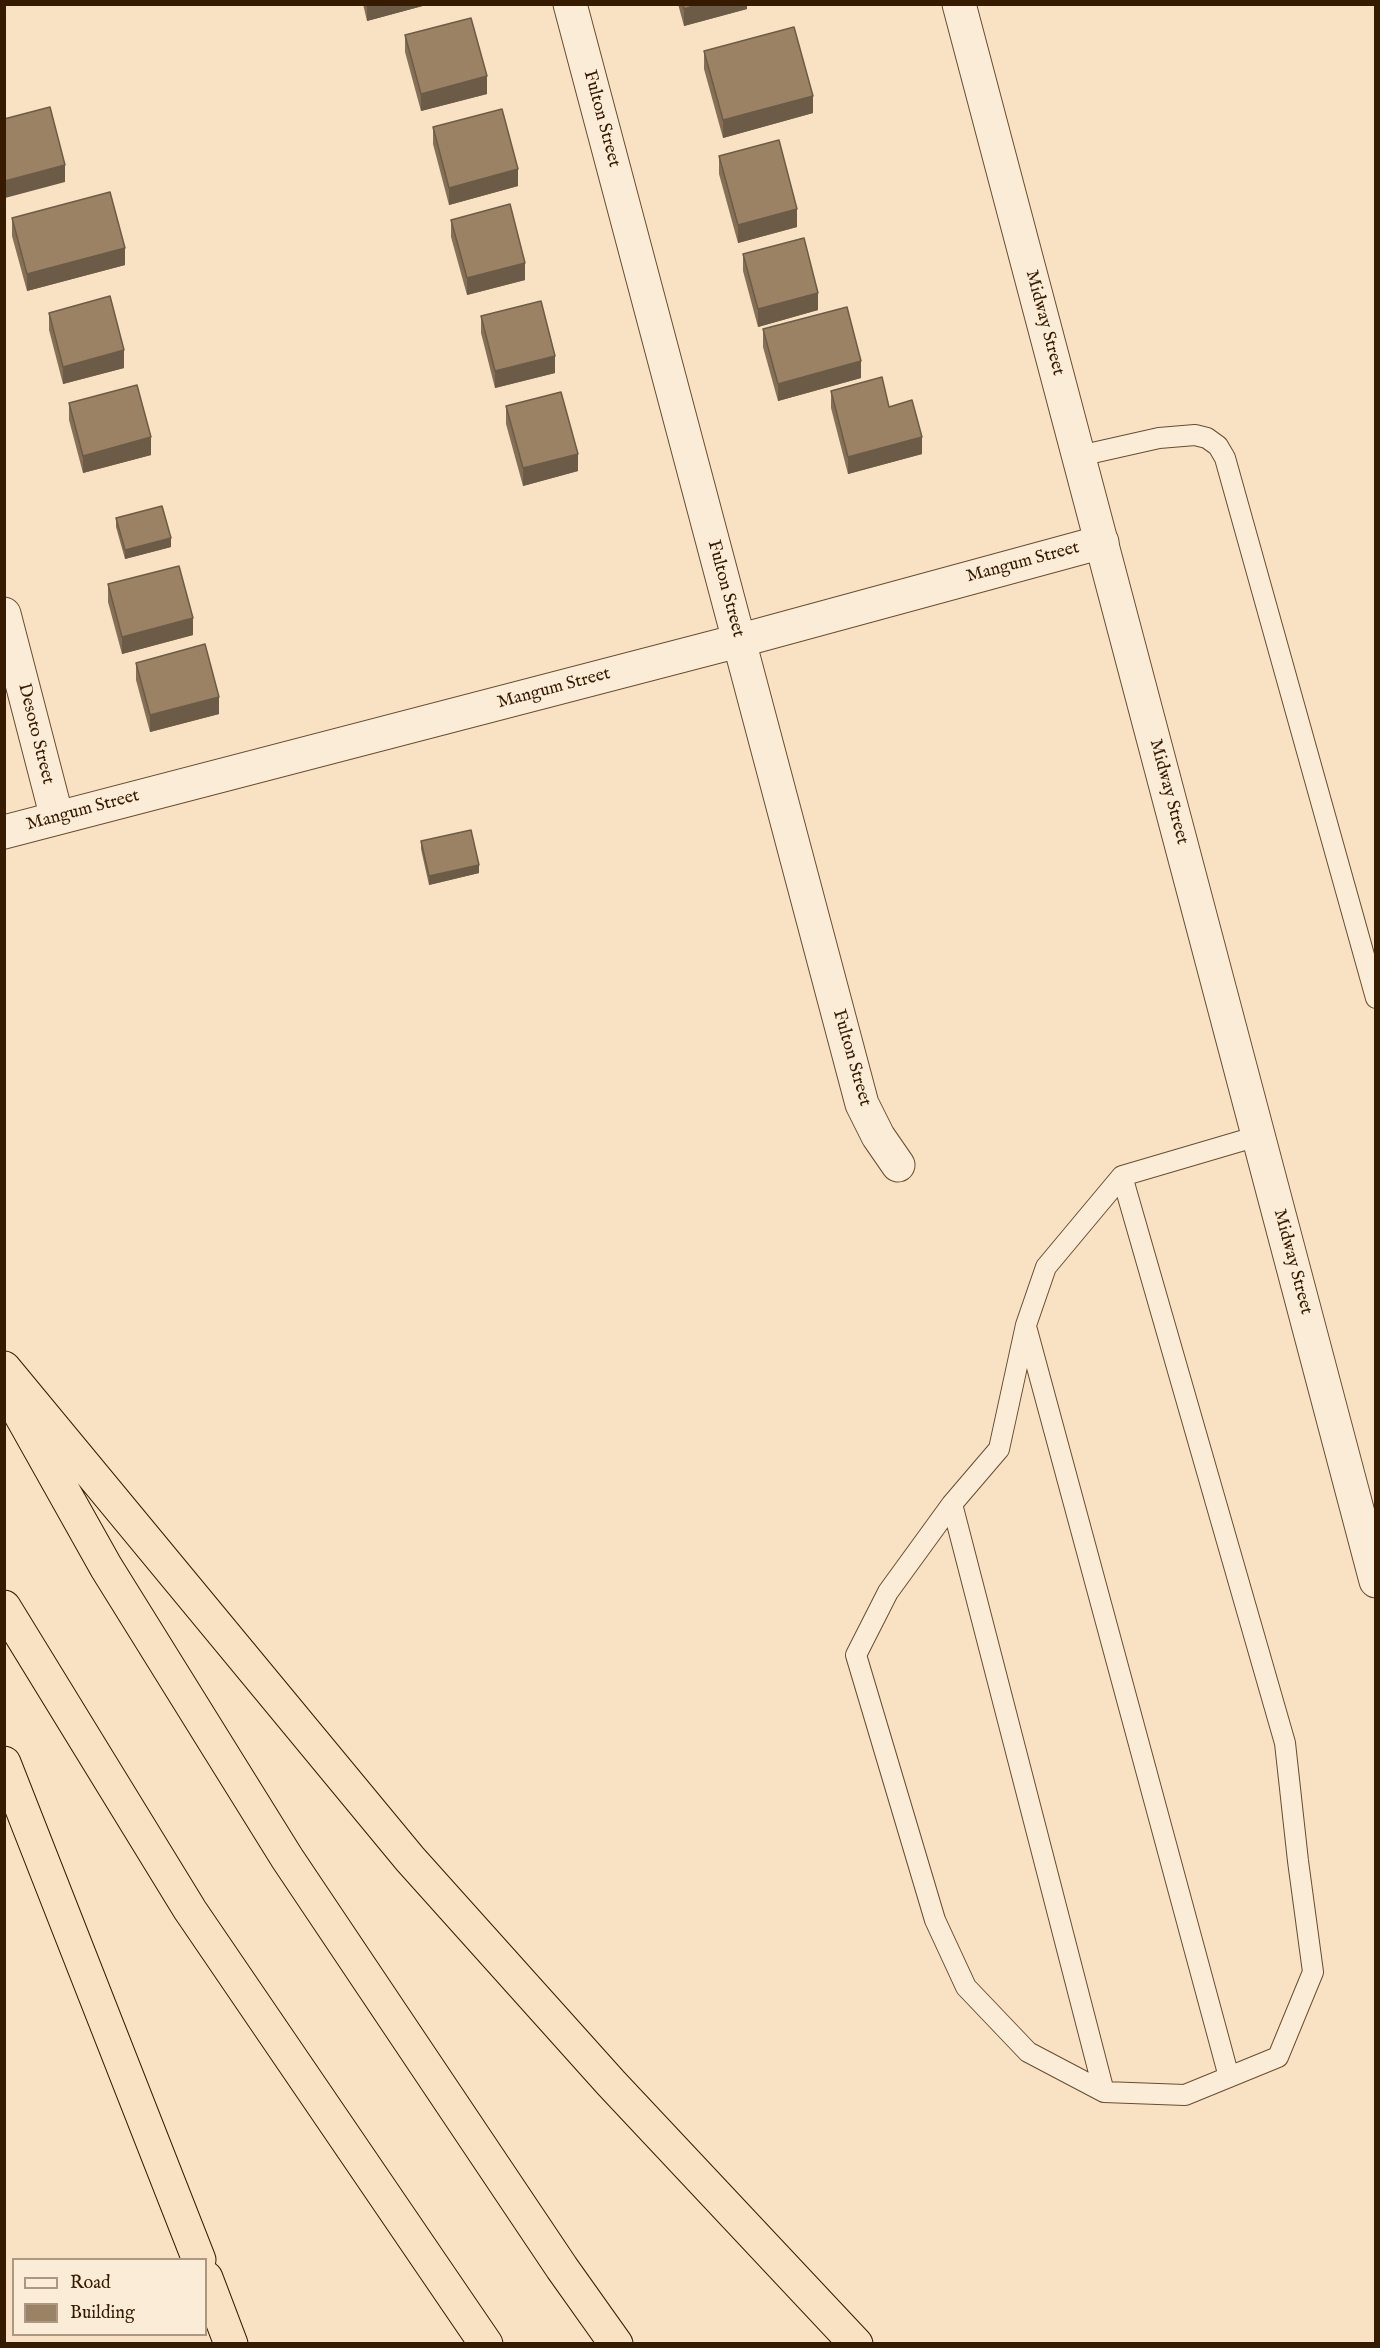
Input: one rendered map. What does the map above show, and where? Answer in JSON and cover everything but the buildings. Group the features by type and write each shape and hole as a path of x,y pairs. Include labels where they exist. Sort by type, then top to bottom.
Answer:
{"highway":[{"path":"4,1368 410,1859 611,2083 856,2343"},
{"path":"4,1387 106,1567 287,1858 562,2268 616,2343"},
{"path":"4,1607 190,1910 486,2343"},
{"path":"4,1763 199,2258"},
{"path":"207,2281 231,2343"}],"street":[{"name":"Fulton Street","path":"570,4 862,1104 878,1136 898,1165"},
{"name":"Midway Street","path":"959,4 1376,1581"},
{"name":"Mangum Street","path":"4,832 738,641 1102,542"},
{"name":"Desoto Street","path":"4,614 57,818"}],"lane":[{"path":"1079,456 1159,438 1195,435 1207,438 1218,446 1225,458 1376,998"},
{"path":"1122,1176 1285,1743 1313,1972 1278,2057 1185,2095 1104,2092 1028,2052 966,1987 935,1920 856,1655 888,1592 952,1504 999,1449 1026,1325 1046,1267 1122,1176 1258,1136"},
{"path":"1026,1325 1229,2077"},
{"path":"952,1504 1104,2092"}]}
